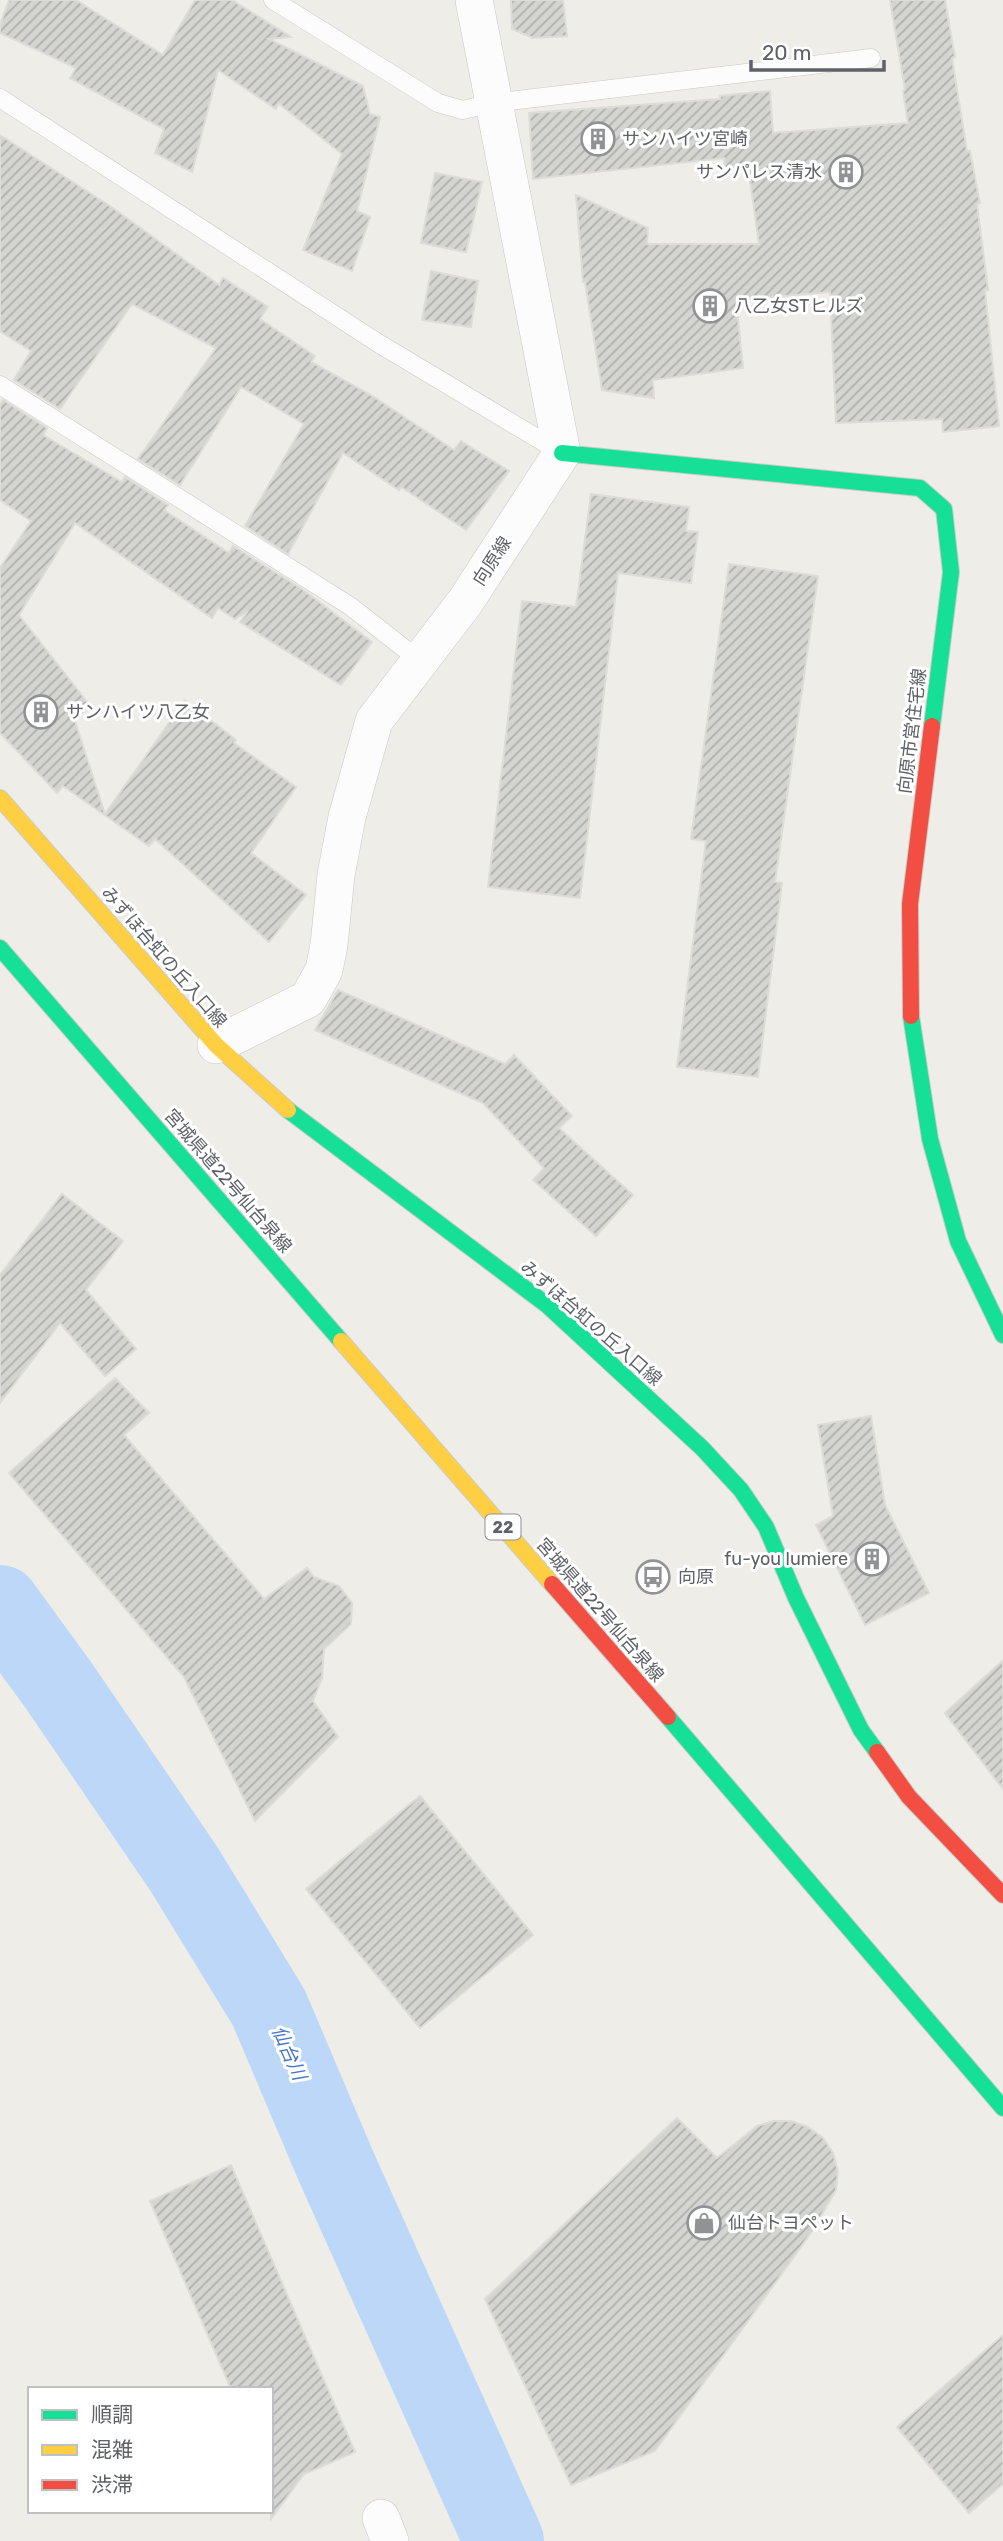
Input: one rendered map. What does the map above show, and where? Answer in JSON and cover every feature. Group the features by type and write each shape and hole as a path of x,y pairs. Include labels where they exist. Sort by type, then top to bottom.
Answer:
{"street":[{"path":"474,0 562,453"},
{"name":"向原線","path":"216,1045 307,999 324,970 346,817 374,721 465,602 562,453"},
{"name":"向原市営住宅線","path":"562,453 920,488 944,509 951,572 910,904 911,1024 930,1139 958,1241 1003,1335"},
{"name":"みずほ台虹の丘入口線","path":"0,798 216,1045 273,1099 547,1305 702,1448 741,1490 766,1527 796,1598 861,1730 909,1797 1003,1895"},
{"name":"宮城県道22号仙台泉線","path":"0,948 834,1909 1003,2108"}],"lane":[{"path":"273,0 438,103 463,110 492,103 871,58"},
{"path":"0,98 378,343 562,453"},
{"path":"0,385 350,606 419,660"}],"building":[{"path":"9,0 76,0 163,55 195,0 232,0 291,37 269,39 363,86 370,114 380,117 357,211 370,217 352,271 303,250 342,154 278,103 276,109 218,70 192,172 155,153 164,129 70,78 76,68 0,33 0,25"},
{"path":"511,0 563,0 567,36 533,38 512,29"},
{"path":"890,0 945,0 967,151 970,151 980,203 977,204 988,290 985,290 999,426 943,432 942,419 836,423 830,292 736,300 743,368 653,380 654,398 602,390 583,282 576,195 648,228 647,244 759,244 748,166 725,168 724,158 533,179 529,113 720,99 720,96 770,91 773,133 908,123"},
{"path":"0,135 113,208 219,285 223,278 268,307 260,319 315,356 311,362 371,395 454,450 461,441 509,471 466,530 343,453 288,554 245,526 304,424 241,387 180,485 138,459 216,348 132,304 60,409 14,380 31,351 0,331"},
{"path":"435,173 482,182 466,252 421,243"},
{"path":"431,271 478,281 471,327 422,320"},
{"path":"3,400 47,428 43,435 122,482 125,477 168,505 164,510 229,553 233,546 302,589 372,642 341,685 240,622 248,611 235,619 218,608 212,618 75,523 19,615 91,707 74,718 105,814 185,700 236,740 234,743 296,787 251,853 306,895 269,942 155,839 149,846 63,786 57,793 0,733 0,568 31,521 0,500 0,405"},
{"path":"591,494 689,507 686,531 698,532 691,583 618,573 580,898 488,887 522,601 576,607"},
{"path":"729,564 818,576 775,882 782,883 758,1077 677,1067 706,841 691,839"},
{"path":"338,990 505,1064 514,1055 572,1116 559,1128 633,1195 596,1236 533,1180 544,1168 483,1103 315,1030"},
{"path":"62,1194 123,1241 86,1290 136,1349 105,1376 60,1323 0,1403 0,1275"},
{"path":"115,1378 149,1413 124,1435 264,1599 307,1568 314,1577 339,1586 352,1603 351,1624 324,1649 322,1678 313,1701 338,1737 255,1821 184,1677 9,1473"},
{"name":"fu-you lumiere","path":"871,1416 885,1505 929,1593 865,1625 816,1525 833,1516 818,1425"},
{"path":"1003,1660 1003,1789 945,1713"},
{"path":"420,1796 533,1935 420,2028 306,1889"},
{"path":"677,2118 717,2158 757,2126 774,2121 791,2121 808,2127 823,2138 833,2153 838,2172 836,2190 813,2230 655,2451 571,2485 485,2299"},
{"path":"231,2165 355,2452 304,2474 271,2519 273,2387 230,2387 150,2201"},
{"path":"1003,2335 1003,2484 969,2513 897,2427"}],"waterway":[{"name":"仙台川","path":"0,1605 184,1869 269,2008 335,2164 504,2541"}],"traffic: fast":[{"path":"562,453 920,488 944,509 951,572 932,726"},
{"path":"0,948 341,1341"},
{"path":"911,1016 930,1139 958,1241 1003,1335"},
{"path":"288,1110 547,1305 702,1448 741,1490 766,1527 796,1598 861,1730 877,1752"},
{"path":"668,1717 1003,2108"}],"traffic: slow":[{"path":"0,798 216,1045 288,1110"},
{"path":"341,1341 552,1584"}],"traffic: jam":[{"path":"911,1016 910,904 932,726"},
{"path":"552,1584 668,1717"},
{"path":"877,1752 909,1797 1003,1895"}],"place":[{"name":"サンハイツ宮崎","path":"598,139"},
{"name":"サンパレス清水","path":"846,172"},
{"name":"八乙女STヒルズ","path":"710,306"},
{"name":"サンハイツ八乙女","path":"41,712"},
{"name":"fu-you lumiere","path":"872,1559"},
{"name":"向原","path":"653,1577"},
{"name":"仙台トヨペット","path":"704,2223"}]}
